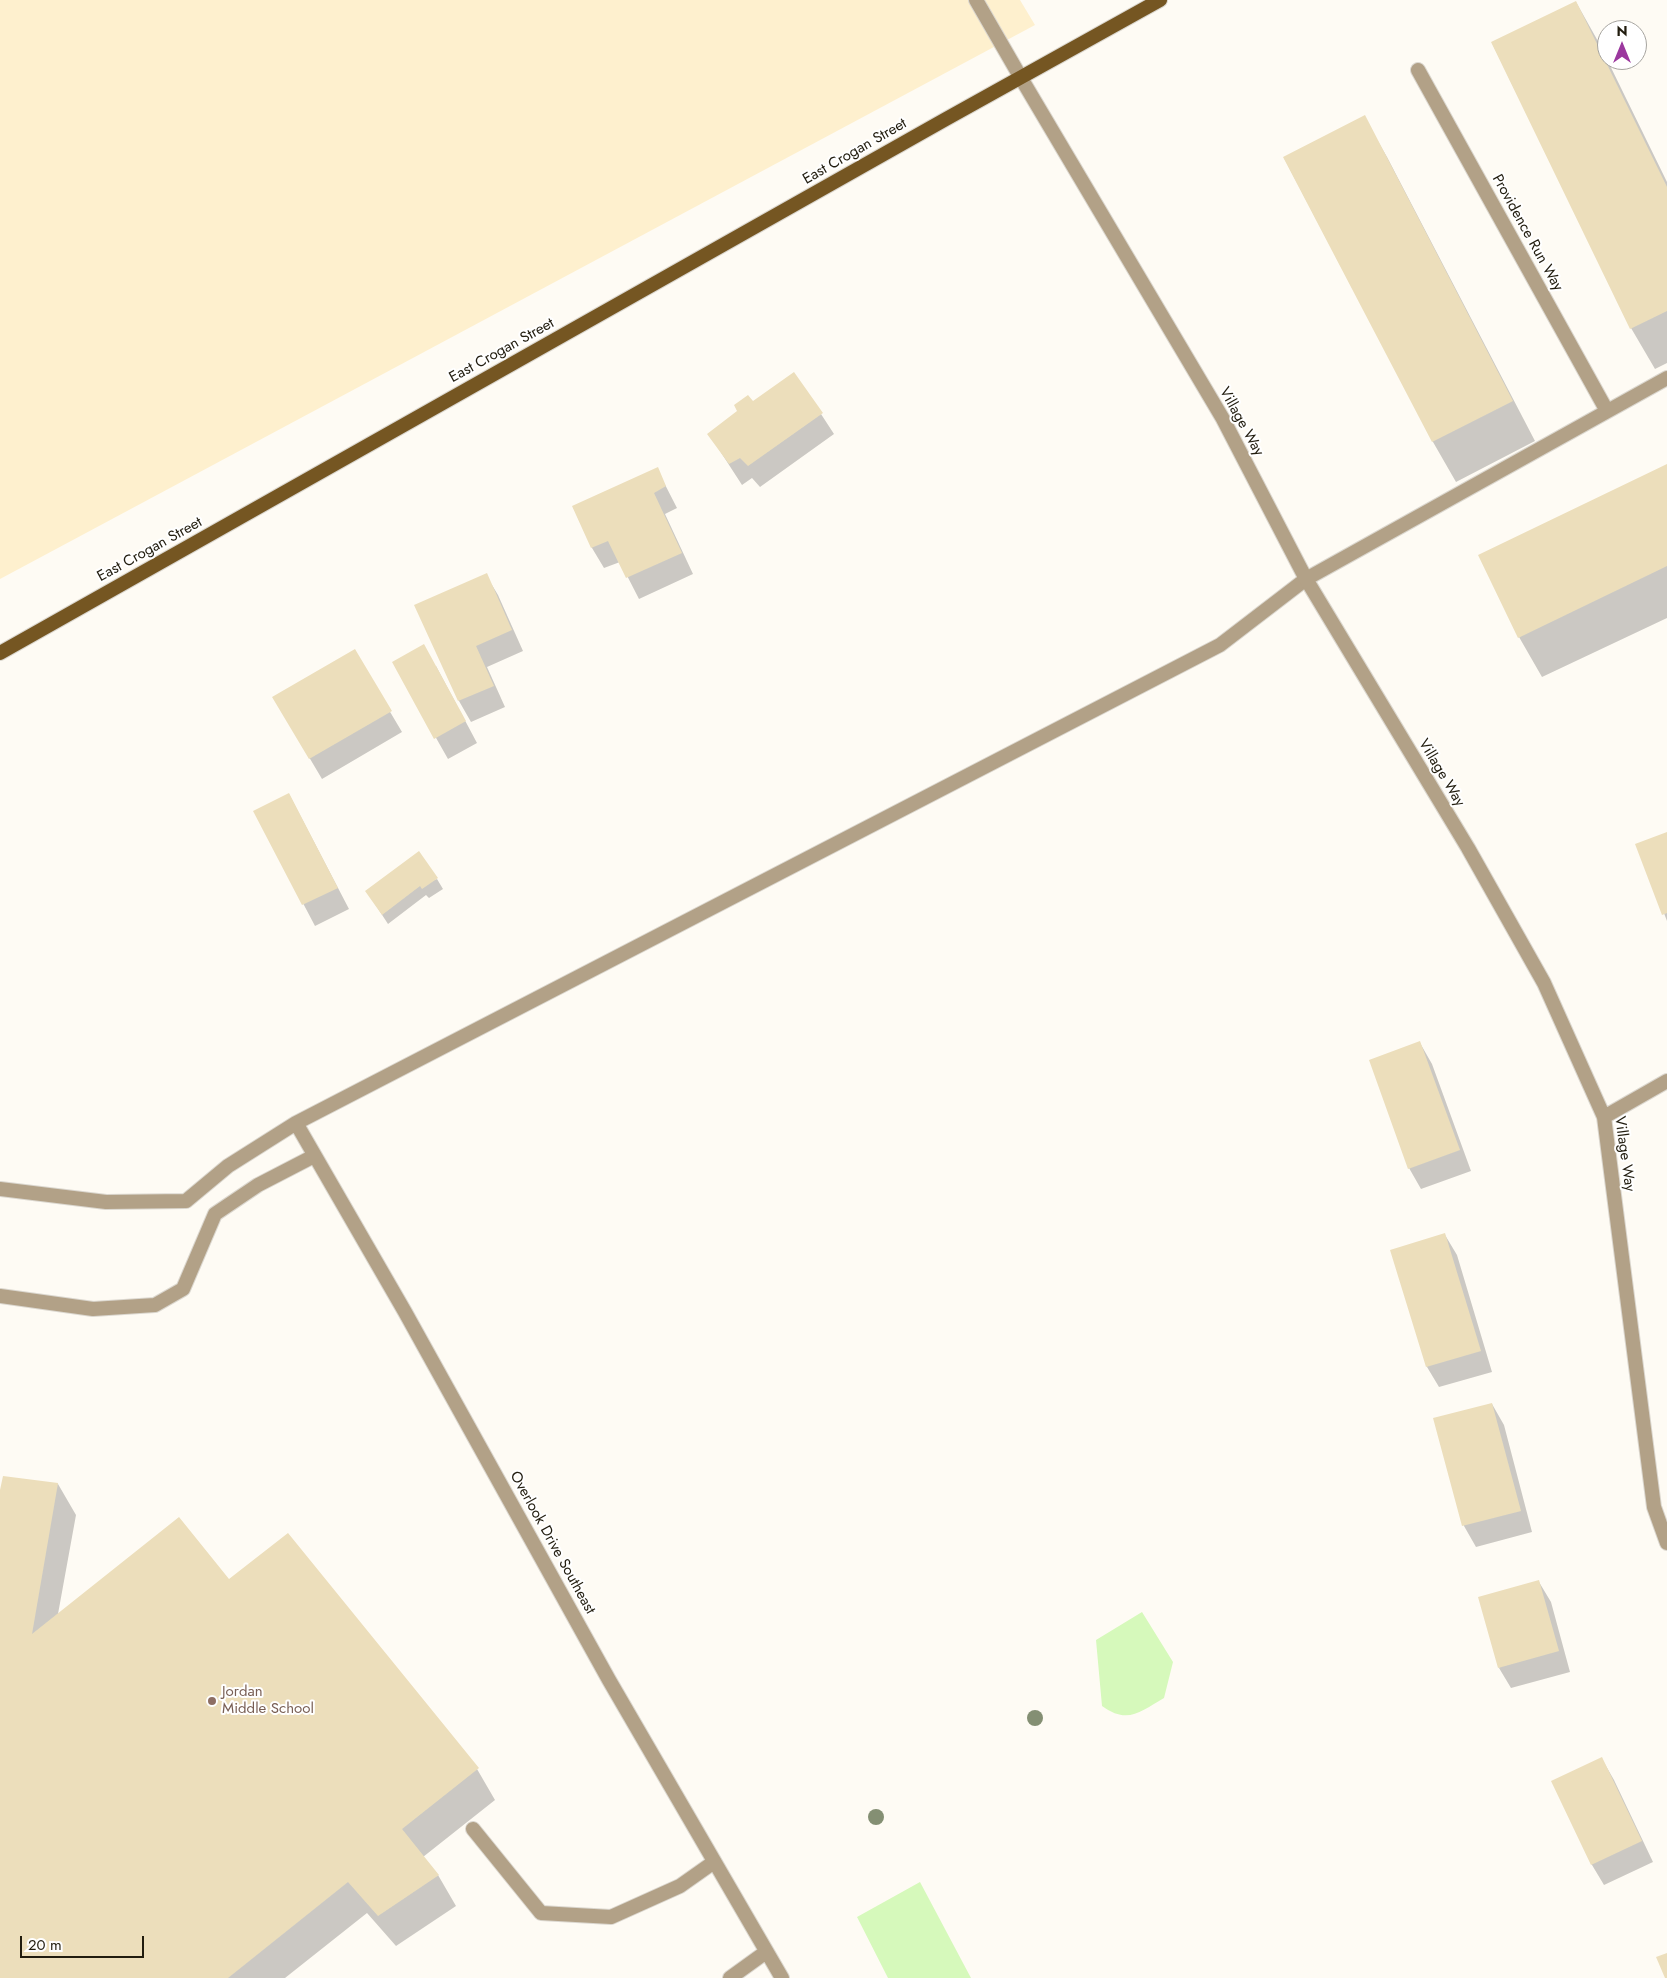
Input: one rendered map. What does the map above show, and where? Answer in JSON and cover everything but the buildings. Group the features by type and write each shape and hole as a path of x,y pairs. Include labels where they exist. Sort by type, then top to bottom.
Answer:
{"main road":[{"name":"East Crogan Street","path":"0,653 1160,0"}],"street":[{"name":"Village Way","path":"976,0 1223,419 1306,579 1468,848 1544,983 1604,1117 1654,1507 1667,1543"},
{"name":"Providence Run Way","path":"1418,70 1607,411"},
{"path":"0,1189 106,1202 186,1201 228,1166 296,1122 1220,645 1306,579 1667,378"},
{"path":"1604,1117 1667,1081"},
{"name":"Overlook Drive Southeast","path":"296,1122 410,1321 609,1680 782,1978"},
{"path":"0,1296 93,1309 155,1305 183,1290 215,1214 258,1185 314,1156"},
{"path":"473,1829 542,1913 611,1917 680,1886 714,1862"},
{"path":"730,1978 766,1952"}],"shaded area":[{"path":"0,0 1020,0 1035,25 0,579"}],"green space":[{"path":"1142,1612 1173,1662 1164,1698 1134,1714 1119,1715 1102,1706 1096,1640"},
{"path":"920,1882 971,1978 888,1978 857,1917"}],"place":[{"name":"Jordan Middle School","path":"212,1701"}]}
